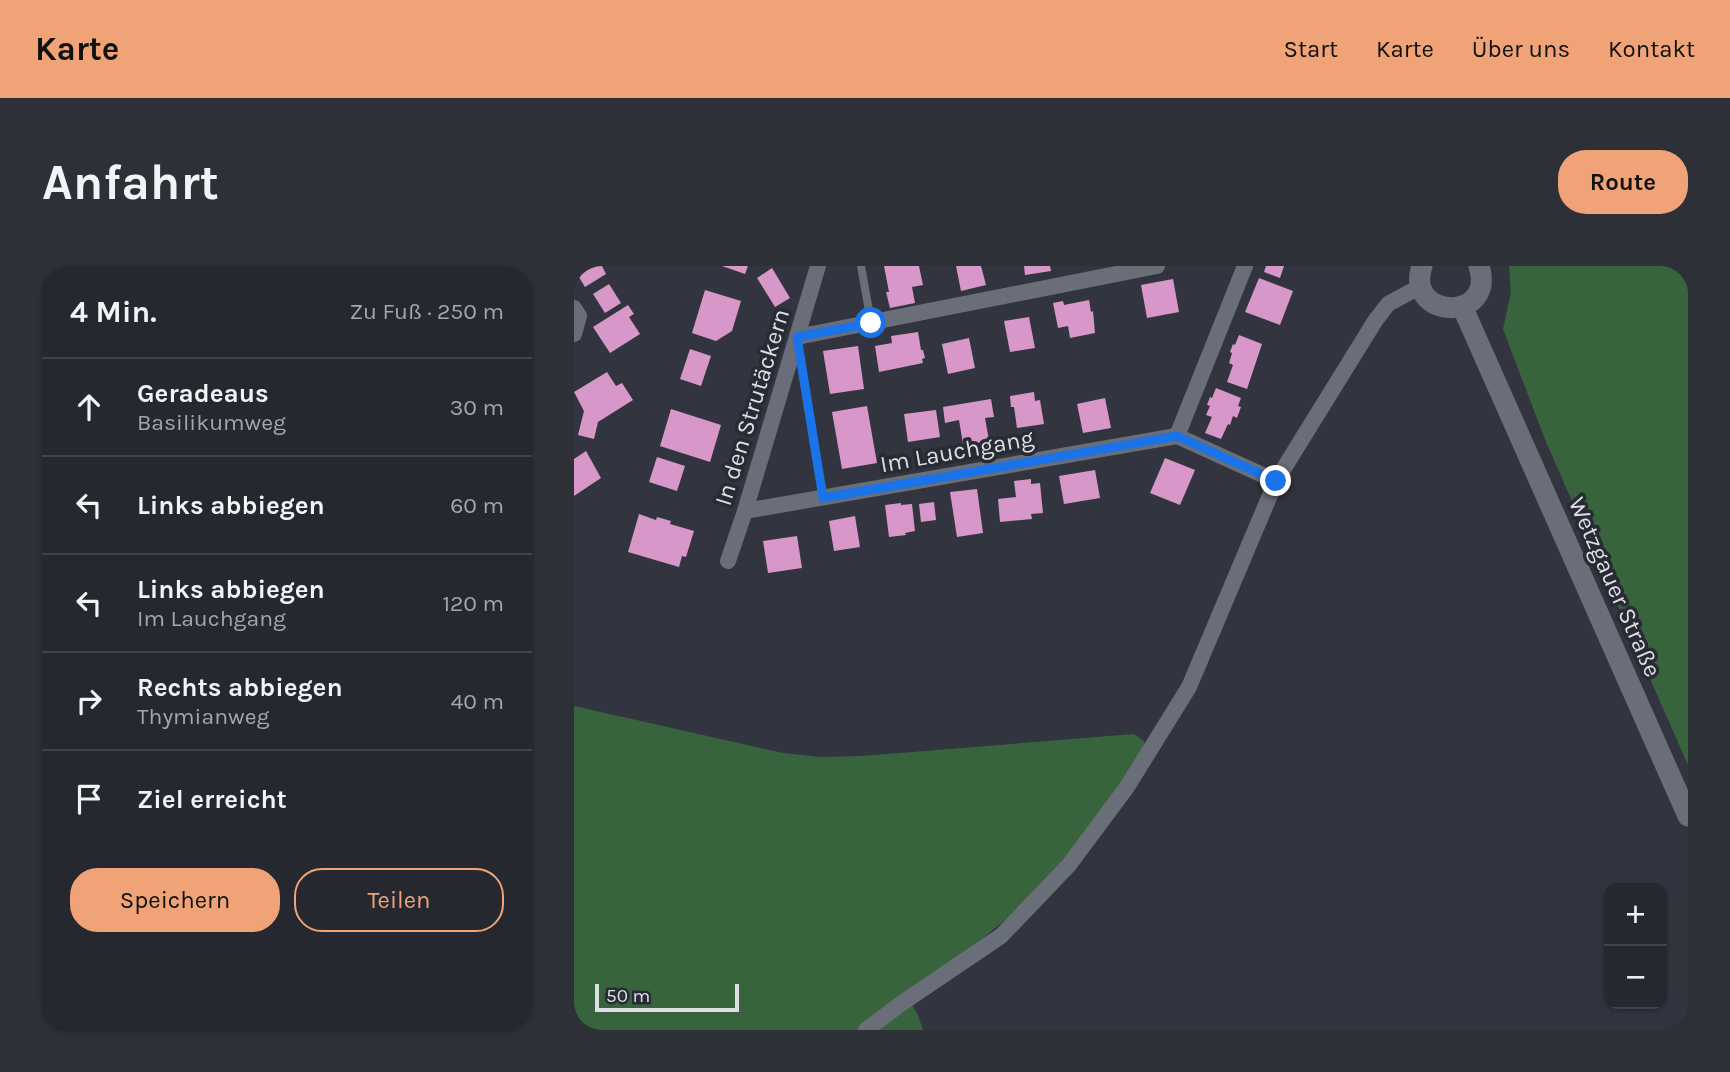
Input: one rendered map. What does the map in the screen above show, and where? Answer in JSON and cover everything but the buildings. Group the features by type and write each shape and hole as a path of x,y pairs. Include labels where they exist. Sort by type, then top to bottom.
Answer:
{"street":[{"name":"In den Strutäckern","path":"728,561 818,266"},
{"path":"797,337 1157,266"},
{"path":"1245,266 1177,436 1276,481"},
{"path":"866,1030 1001,936 1069,865 1127,787 1189,687 1276,481 1376,321 1388,304 1422,276 1427,298 1436,305 1448,309 1470,302 1478,293 1482,278 1479,266"},
{"name":"Wetzgauer Straße","path":"1462,306 1688,816"},
{"path":"574,308 579,316 574,334"},
{"name":"Im Lauchgang","path":"745,511 1177,436"}],"lane":[{"path":"861,266 871,323"},
{"path":"797,337 823,498"}],"green space":[{"path":"1509,266 1688,266 1688,765 1546,442 1503,329 1511,292"},
{"path":"574,706 783,753 820,757 1134,734 1144,741 1145,748 1094,823 1036,892 967,951 905,992 923,1030 574,1030"}],"route":[{"path":"871,323 797,337 823,498 1177,436 1276,481"}]}
